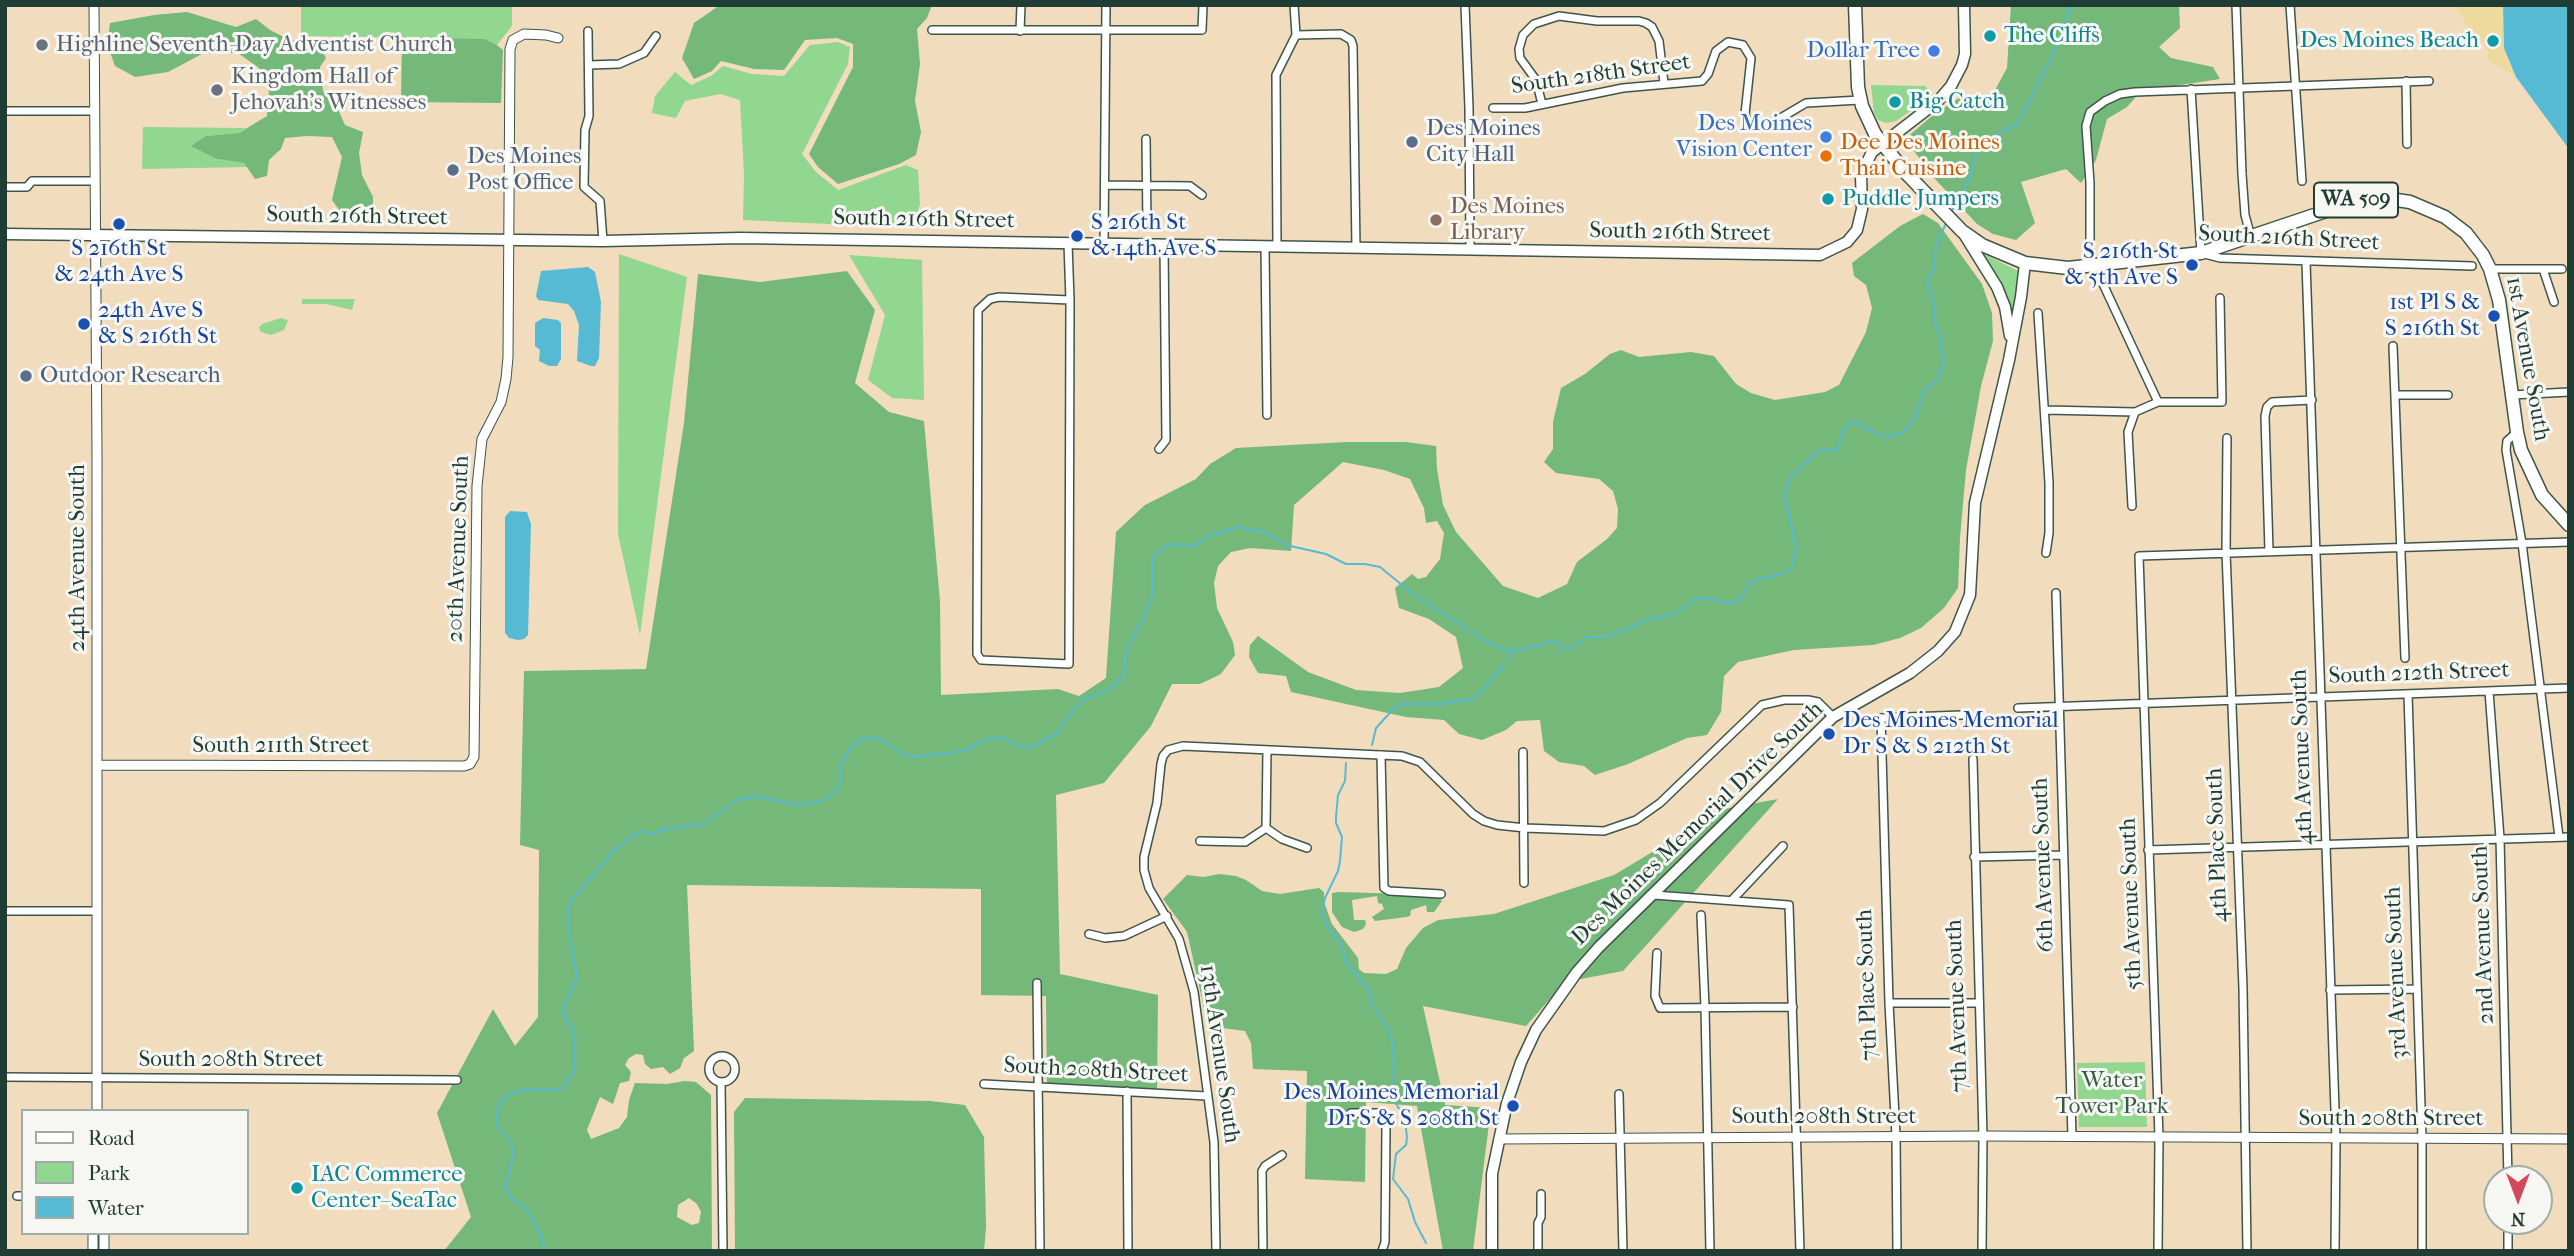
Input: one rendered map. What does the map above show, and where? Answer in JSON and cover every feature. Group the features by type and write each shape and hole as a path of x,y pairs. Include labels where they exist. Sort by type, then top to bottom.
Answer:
{"main road":[{"name":"WA 509","path":"1856,5 1856,64 1860,100 1869,124 1881,143 1962,231"},
{"path":"1881,143 1938,101 1951,86 1965,54 1964,5"},
{"name":"South 216th Street","path":"5,234 603,240 741,238 1810,256 1826,254 1841,246 1860,223 1861,174 1872,152 1881,143"},
{"name":"WA 509","path":"2201,253 2339,205 2369,198 2393,199 2410,202 2445,216 2466,233 2490,269"},
{"name":"South 216th Street","path":"1962,231 1982,245 2025,263 2060,268 2201,253"},
{"path":"1962,231 1990,274 2005,307 2009,322 2008,360"},
{"name":"Des Moines Memorial Drive South","path":"1492,1251 1492,1174 1507,1102 1536,1030 1577,972 1599,947 1833,717 1924,663 1955,632 1963,618 1971,586 1975,503 2008,360 2025,263"},
{"name":"1st Avenue South","path":"2490,269 2499,300 2516,432 2521,450 2535,482 2552,508 2569,525"}],"street":[{"name":"24th Avenue South","path":"94,5 97,1109"},
{"path":"1020,31 1021,5"},
{"path":"1104,244 1106,5"},
{"path":"932,30 1202,30 1202,5"},
{"path":"1268,415 1276,75 1296,35 1294,5"},
{"path":"1465,5 1470,250"},
{"path":"2236,5 2244,202 2251,237"},
{"path":"2290,5 2302,181"},
{"path":"1542,104 1536,80 1520,58 1519,49 1523,35 1534,24 1559,16 1646,23 1652,27 1659,41 1664,83"},
{"path":"588,31 589,116 585,130 584,187 600,201 603,240"},
{"name":"20th Avenue South","path":"464,766 470,764 474,757 477,486 482,439 501,402 506,379 510,49 513,40 518,36 532,33 558,38"},
{"path":"1296,35 1341,34 1351,40 1353,46 1356,248"},
{"path":"589,65 619,64 644,53 656,36"},
{"name":"South 218th Street","path":"1493,108 1525,108 1598,92 1702,81 1708,74 1718,48 1728,43 1735,43 1747,49 1751,58 1745,114 1747,121 1756,128 1767,126 1806,103 1860,100"},
{"path":"2406,81 2407,144"},
{"path":"2158,402 2089,252 2090,183 2086,126 2090,112 2120,94 2164,89 2429,81"},
{"path":"2192,89 2201,253"},
{"path":"5,111 94,111"},
{"path":"1146,139 1147,226"},
{"path":"5,187 27,187 33,181 94,181"},
{"path":"1105,185 1190,186 1202,195"},
{"path":"1069,243 1070,300 1069,664 986,661 978,658 978,310 983,303 999,297 1070,300"},
{"path":"1159,449 1166,440 1164,245"},
{"name":"South 216th Street","path":"2201,253 2220,258 2472,266"},
{"name":"4th Avenue South","path":"2306,262 2336,1139 2335,1251"},
{"path":"2490,269 2562,269"},
{"path":"2543,269 2554,302"},
{"path":"2046,410 2135,412 2158,402 2222,402 2220,298"},
{"path":"2038,313 2049,483 2046,553"},
{"path":"2393,346 2405,658"},
{"path":"2512,396 2569,392"},
{"path":"2395,395 2448,395"},
{"path":"2269,551 2265,416 2267,407 2272,402 2312,400"},
{"path":"2132,506 2129,432 2135,412"},
{"path":"2516,432 2507,441 2506,450 2542,688 2559,837"},
{"name":"4th Place South","path":"2227,438 2226,552 2247,1138 2247,1251"},
{"path":"2226,552 2569,542"},
{"name":"5th Avenue South","path":"2158,1251 2159,1137 2139,556 2226,552"},
{"name":"6th Avenue South","path":"2056,593 2072,1136"},
{"name":"South 212th Street","path":"2018,708 2569,688"},
{"name":"2nd Avenue South","path":"2488,691 2500,838 2508,1165"},
{"name":"3rd Avenue South","path":"2408,694 2422,1138 2422,1251"},
{"path":"1266,828 1267,750 1402,755 1420,762 1473,814 1484,821 1525,828 1604,831 1636,820 1660,803 1762,705 1784,700 1808,700 1818,702 1833,717"},
{"name":"7th Place South","path":"1897,1251 1896,1136 1889,1003 1881,718 1962,715"},
{"name":"13th Avenue South","path":"1216,1251 1214,1142 1194,992 1188,962 1167,916 1149,888 1144,857 1157,803 1161,764 1168,751 1183,746 1267,750"},
{"path":"1523,752 1524,883"},
{"path":"1381,755 1384,888 1389,891 1441,894"},
{"name":"7th Avenue South","path":"1973,759 1983,1136 1982,1251"},
{"name":"South 211th Street","path":"97,765 464,766"},
{"path":"1199,841 1245,842 1266,828"},
{"path":"1266,828 1282,839 1307,848"},
{"path":"2148,850 2569,836"},
{"path":"1732,900 1783,846"},
{"path":"1974,857 2062,855"},
{"path":"1654,895 1789,905 1800,1251"},
{"path":"5,911 96,911"},
{"path":"1701,915 1710,1251"},
{"path":"1088,934 1105,938 1124,936 1167,916"},
{"path":"1657,953 1656,996 1660,1008 1793,1007"},
{"path":"1037,983 1040,1251"},
{"path":"2330,990 2417,989"},
{"path":"1889,1003 1978,1003"},
{"name":"South 208th Street","path":"5,1077 457,1080"},
{"path":"721,1083 723,1251"},
{"name":"South 208th Street","path":"984,1084 1207,1096"},
{"path":"1127,1091 1128,1251"},
{"path":"1619,1094 1623,1251"},
{"path":"1351,1113 1378,1113 1382,1115 1386,1126 1385,1242 1382,1251"},
{"name":"South 208th Street","path":"1499,1139 2072,1136 2569,1139"},
{"path":"1263,1251 1262,1171 1282,1155"},
{"path":"1538,1251 1541,1194"}],"green space":[{"path":"301,5 512,5 512,26 497,45 485,39 301,36"},
{"path":"720,5 932,5 927,18 917,29 920,64 915,101 921,132 916,155 899,164 838,184 818,167 809,154 853,67 853,44 837,38 805,40 784,70 754,69 721,61 712,71 694,79 682,58 694,23"},
{"path":"2011,5 2179,5 2180,28 2159,47 2171,58 2213,67 2220,79 2141,91 2127,107 2107,119 2096,160 2081,183 2066,169 2021,182 2035,223 2016,240 1993,234 1977,224 1935,179 1905,139 1932,116 1962,96 1980,98 1995,90 2007,68"},
{"path":"187,12 236,27 256,19 290,40 318,43 326,58 320,67 323,91 337,107 345,125 363,132 359,153 362,175 373,197 373,215 356,219 342,214 332,200 342,157 332,137 285,138 281,149 269,160 267,176 255,179 244,163 217,159 191,146 206,136 239,133 267,116 269,92 259,68 238,53 202,54 168,72 135,77 115,66 107,44 110,23"},
{"path":"402,37 485,39 497,45 503,50 501,103 401,102"},
{"path":"838,42 850,47 848,64 802,154 816,172 838,190 906,165 918,170 920,204 913,228 743,220 744,175 740,100 720,94 685,101 676,118 652,113 655,96 675,72 691,85 711,76 723,66 752,74 784,76 810,45"},
{"path":"1871,85 1925,86 1933,95 1896,121 1886,123 1878,120 1874,113"},
{"path":"143,127 246,128 239,133 206,136 217,159 244,163 247,167 142,169"},
{"path":"1923,214 1938,223 1982,284 1992,313 1993,341 1981,386 1966,470 1958,588 1944,608 1921,628 1900,638 1873,645 1794,650 1738,662 1724,676 1721,712 1707,735 1687,738 1628,764 1595,775 1584,766 1559,762 1544,751 1540,720 1517,721 1506,730 1482,740 1459,734 1444,720 1406,717 1291,692 1286,676 1258,673 1249,657 1250,645 1258,636 1308,672 1356,690 1400,693 1439,687 1463,668 1456,637 1429,619 1399,608 1395,588 1412,574 1418,579 1426,577 1440,559 1444,533 1437,521 1426,523 1424,508 1410,479 1384,470 1343,462 1294,505 1291,551 1250,548 1231,552 1218,566 1214,583 1217,608 1233,642 1235,655 1221,674 1200,684 1172,684 1151,726 1104,783 1056,795 1060,974 1158,995 1157,1092 1047,1088 1046,996 981,995 981,889 687,885 694,1051 684,1058 680,1068 670,1074 663,1067 651,1069 645,1064 643,1055 636,1054 629,1058 625,1065 631,1072 629,1081 620,1083 613,1104 600,1097 587,1130 591,1139 619,1128 627,1117 635,1083 696,1082 711,1095 712,1251 444,1251 471,1217 437,1113 493,1009 515,1046 538,1017 539,850 520,845 524,671 646,669 684,423 698,274 760,282 847,271 875,310 855,383 889,412 924,421 940,601 941,695 1058,689 1079,696 1106,678 1116,532 1145,505 1196,479 1210,464 1236,448 1346,442 1406,442 1436,446 1443,505 1456,532 1503,586 1538,598 1567,584 1577,562 1617,528 1618,509 1613,491 1599,479 1556,473 1544,462 1553,449 1553,422 1561,388 1585,374 1610,354 1621,350 1639,357 1691,352 1714,356 1736,384 1751,393 1775,400 1825,392 1839,385 1866,332 1872,308 1866,285 1854,276 1852,263 1900,226","holes":["689,1198 697,1204 701,1212 699,1223 692,1225 677,1217 678,1205"]},
{"path":"1980,252 2018,271 2012,326"},
{"path":"619,254 687,277 640,635 618,534"},
{"path":"849,255 922,260 924,400 892,398 868,380 885,315"},
{"path":"302,299 355,299 352,310 326,304 302,304"},
{"path":"281,318 288,320 284,330 271,335 261,332 259,328 262,324"},
{"path":"1778,799 1623,971 1565,982 1526,1026 1423,1006 1445,1105 1491,1108 1473,1251 1443,1251 1417,1106 1366,1102 1365,1182 1305,1179 1307,1071 1253,1069 1251,1043 1245,1031 1208,1026 1187,932 1163,899 1187,875 1236,876 1262,891 1280,894 1319,888 1324,892 1324,902 1332,924 1358,958 1359,969 1364,973 1386,974 1397,969 1406,948 1423,928 1438,920 1494,914 1614,875 1724,809"},
{"path":"1332,893 1438,895 1442,901 1434,912 1427,912 1426,905 1411,910 1410,916 1375,921 1372,917 1384,909 1382,904 1378,903 1377,896 1352,900 1354,920 1365,920 1366,924 1363,929 1354,932 1342,927 1332,912"},
{"name":"Water Tower Park","path":"2145,1062 2147,1127 2079,1127 2077,1063"},
{"path":"745,1098 930,1101 965,1105 984,1137 984,1251 735,1251 734,1112"}],"sand":[{"name":"Des Moines Beach","path":"2455,5 2503,5 2504,48 2516,77 2488,60 2488,52 2478,33 2472,34"}],"water":[{"path":"2503,5 2569,5 2569,149 2516,77 2504,48"},
{"path":"588,267 595,272 601,302 599,358 595,366 577,361 579,325 574,311 568,304 538,300 536,296 541,271"},
{"path":"543,318 561,323 561,359 557,366 549,366 539,361 540,350 535,346 535,323"},
{"path":"510,511 527,512 531,524 528,635 518,640 509,638 505,633 505,517"}],"waterway":[{"path":"1951,213 1970,177 1976,154 1982,145 2018,123 2065,30 2067,15 2073,5"},
{"path":"544,1251 542,1238 531,1216 511,1198 505,1186 511,1167 513,1146 497,1125 496,1114 502,1100 510,1094 528,1089 563,1088 572,1075 575,1067 575,1040 563,1009 577,977 568,929 569,906 615,850 635,834 641,831 652,834 665,829 704,824 737,800 754,796 798,805 822,801 837,790 841,780 840,768 847,753 859,740 867,738 879,738 904,755 913,757 964,751 984,740 1001,737 1015,745 1031,747 1056,734 1081,701 1108,690 1123,677 1127,647 1145,616 1152,595 1152,562 1156,554 1169,544 1195,545 1211,535 1239,527 1265,532 1286,545 1326,554 1346,564 1380,567 1413,594 1487,642 1506,651 1527,649 1555,640 1562,648 1569,649 1588,637 1607,637 1647,620 1675,614 1696,599 1710,598 1729,604 1738,601 1752,581 1782,574 1791,569 1796,546 1785,499 1786,486 1791,477 1820,451 1838,449 1843,430 1850,423 1855,422 1881,436 1893,436 1903,432 1913,422 1924,391 1939,378 1943,364 1940,336 1927,282 1934,267 1936,246 1947,221"},
{"path":"1507,661 1513,653"},
{"path":"1372,745 1376,728 1398,704 1441,704 1474,699 1504,665"},
{"path":"1346,763 1345,781 1338,795 1336,817 1342,837 1340,861 1322,913 1325,923 1342,946 1346,962 1369,990 1372,1004 1390,1032 1394,1055 1393,1099 1405,1118 1407,1138 1406,1145 1396,1154 1393,1179 1408,1199 1415,1222 1426,1243"}],"place":[{"name":"The Cliffs","path":"1990,36"},
{"name":"Des Moines Beach","path":"2493,41"},
{"name":"Highline Seventh-Day Adventist Church","path":"42,45"},
{"name":"Dollar Tree","path":"1934,51"},
{"name":"Kingdom Hall of Jehovah's Witnesses","path":"217,90"},
{"name":"Big Catch","path":"1895,102"},
{"name":"Des Moines Vision Center","path":"1826,137"},
{"name":"Des Moines City Hall","path":"1412,142"},
{"name":"Dee Des Moines Thai Cuisine","path":"1826,156"},
{"name":"Des Moines Post Office","path":"453,170"},
{"name":"Puddle Jumpers","path":"1828,199"},
{"name":"Des Moines Library","path":"1436,220"},
{"name":"S 216th St & 24th Ave S","path":"119,224"},
{"name":"S 216th St & 14th Ave S","path":"1077,236"},
{"name":"S 216th St & 5th Ave S","path":"2192,265"},
{"name":"1st Pl S & S 216th St","path":"2494,316"},
{"name":"24th Ave S & S 216th St","path":"84,324"},
{"name":"Outdoor Research","path":"26,376"},
{"name":"Des Moines Memorial Dr S & S 212th St","path":"1829,734"},
{"name":"Des Moines Memorial Dr S & S 208th St","path":"1513,1106"},
{"name":"IAC Commerce Center–SeaTac","path":"297,1188"}]}
